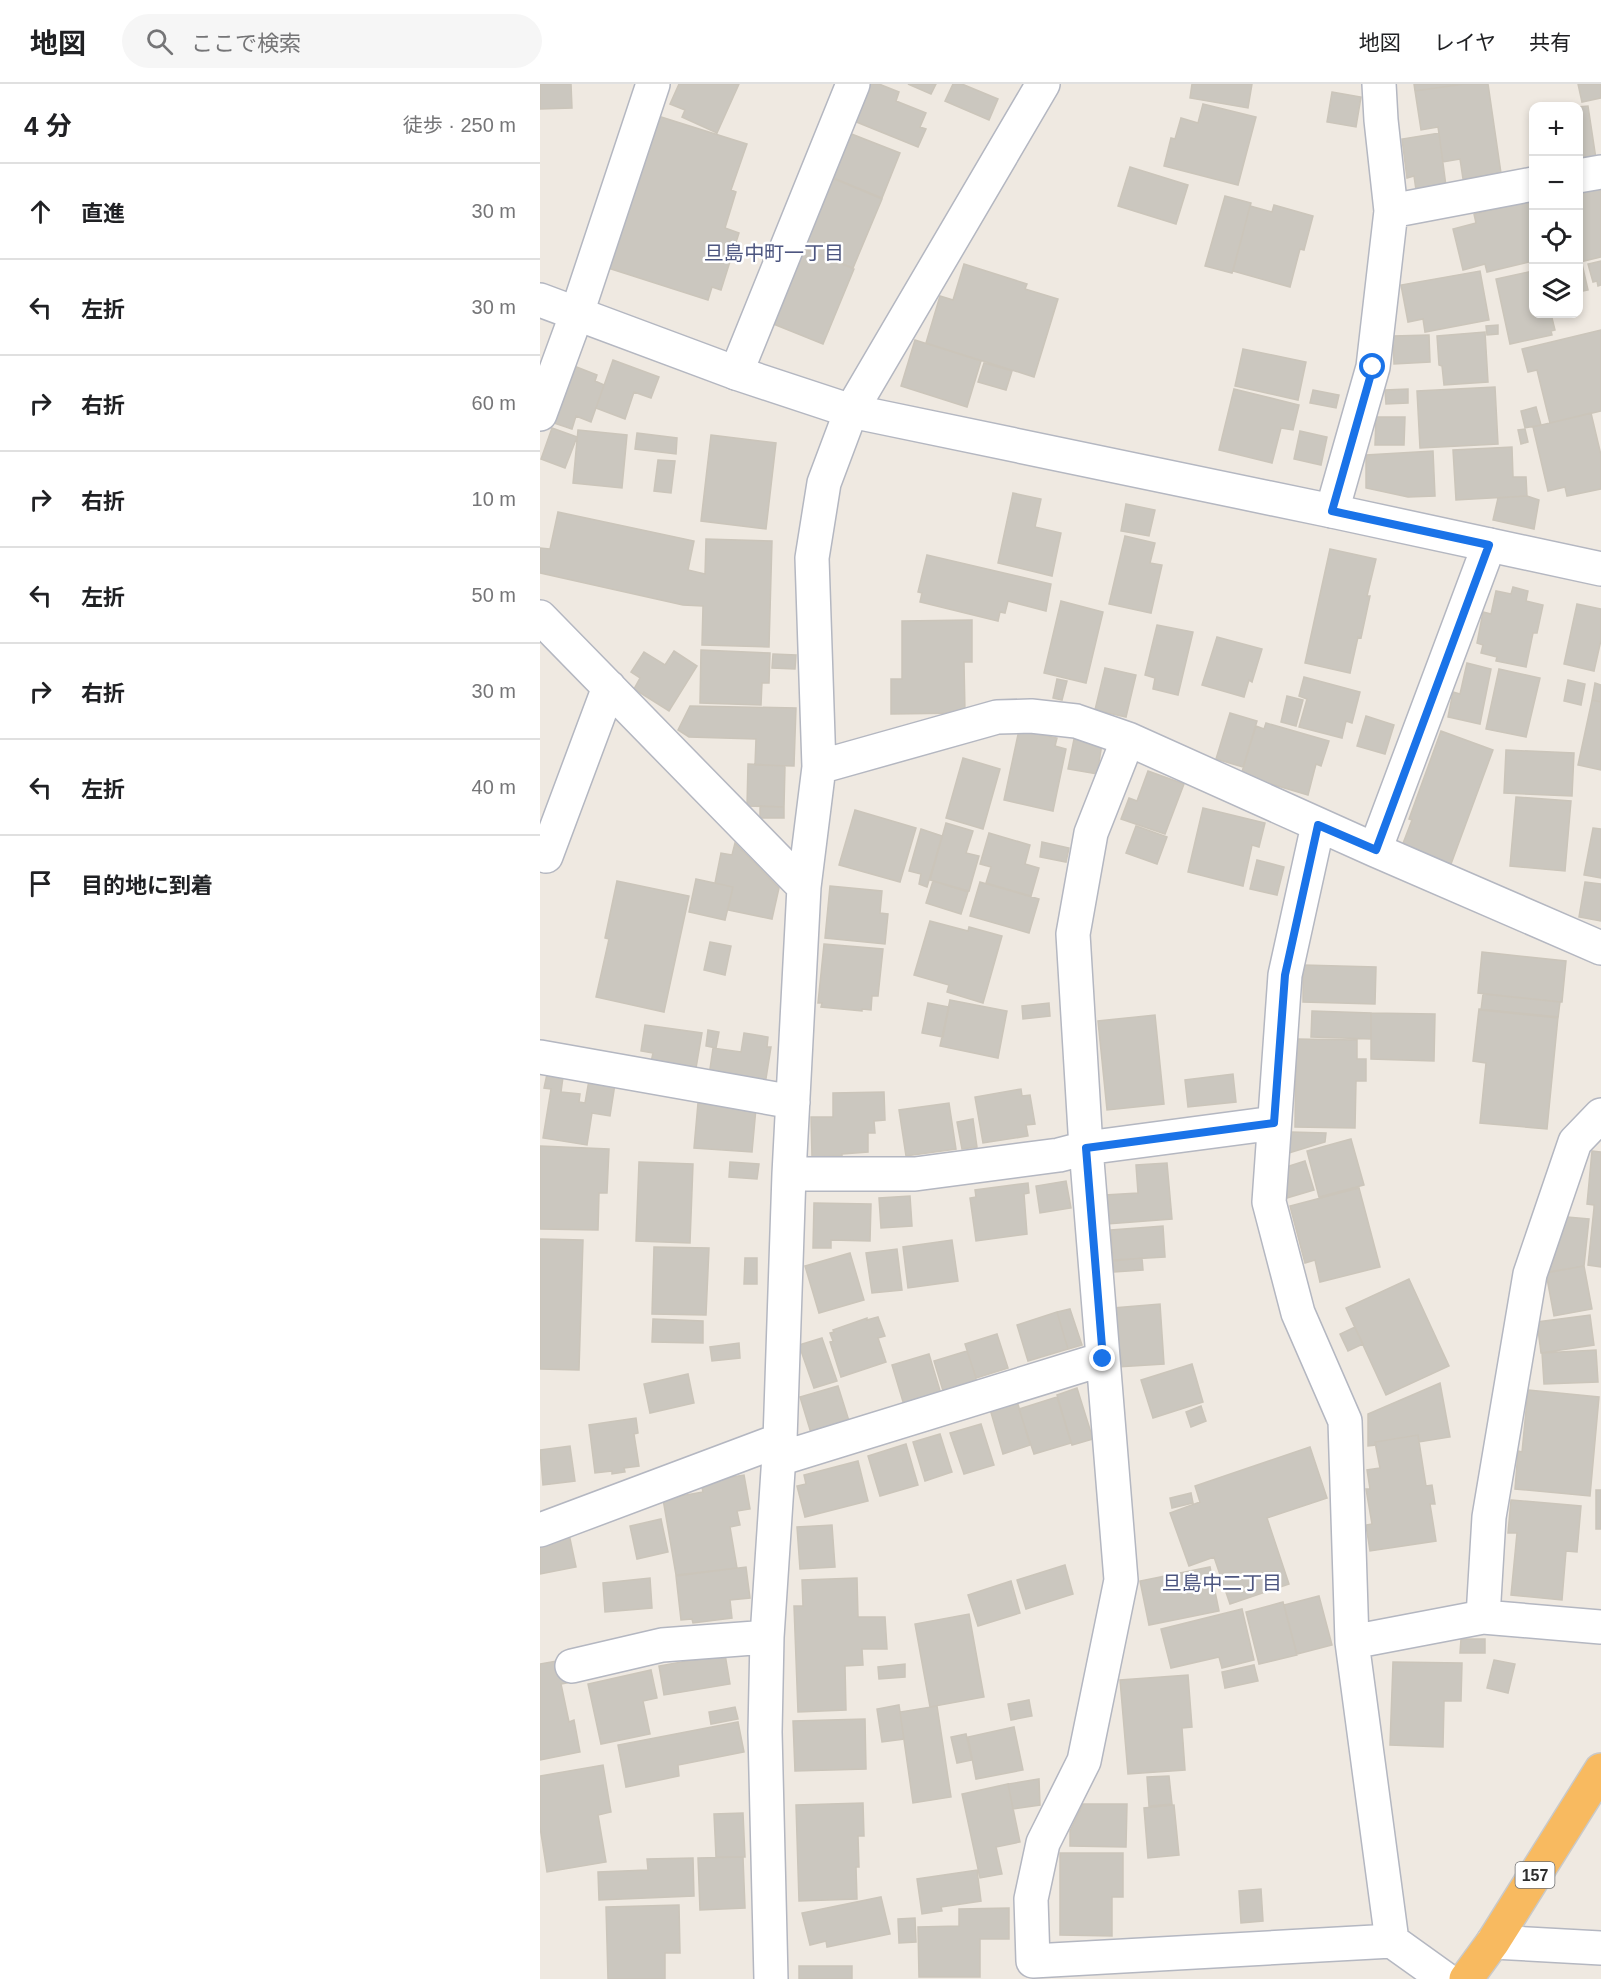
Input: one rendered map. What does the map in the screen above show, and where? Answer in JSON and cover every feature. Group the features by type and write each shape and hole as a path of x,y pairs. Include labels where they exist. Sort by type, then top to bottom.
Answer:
{"highway":[{"name":"157","path":"1467,1979 1493,1942 1601,1770"}],"street":[{"path":"540,414 577,313 653,84"},
{"path":"736,373 854,84"},
{"path":"771,1979 765,1732 767,1637 780,1449 789,1174 804,887 819,767 812,558 824,483 851,411 1043,84"},
{"path":"1332,511 1373,367 1391,211 1379,84"},
{"path":"1583,175 1601,172"},
{"path":"1391,211 1529,185"},
{"path":"540,300 736,373 851,411 1601,569"},
{"path":"1376,850 1489,545"},
{"path":"540,617 804,887"},
{"path":"540,854 546,856 609,687"},
{"path":"819,767 997,717 1031,716 1076,721 1128,739 1318,825 1601,948"},
{"path":"1128,739 1091,833 1073,934 1086,1148 1121,1580 1084,1761 1043,1843 1031,1899 1033,1970 1392,1941 1445,1979"},
{"path":"1318,825 1285,975 1269,1202 1298,1312 1345,1421 1352,1642 1392,1941"},
{"path":"540,1058 793,1102"},
{"path":"1483,1617 1489,1517 1530,1274 1575,1142 1601,1115"},
{"path":"789,1174 915,1174 1274,1123"},
{"path":"540,1530 780,1449 1103,1359"},
{"path":"1352,1642 1483,1617 1601,1627"},
{"path":"572,1666 662,1645 767,1637"},
{"path":"1493,1942 1601,1948"}],"building":[{"path":"540,84 571,84 572,108 540,109"},
{"path":"679,84 739,84 717,133 682,117 685,110 670,104"},
{"path":"869,84 879,84 899,92 896,101 926,113 920,127 926,129 918,147 854,121"},
{"path":"908,84 936,84 931,94"},
{"path":"953,84 962,84 998,99 989,120 945,101"},
{"path":"1192,84 1252,84 1248,108 1190,98"},
{"path":"1414,84 1464,84 1415,91"},
{"path":"1464,84 1488,84 1501,173 1463,179 1460,159 1443,162 1438,127 1421,130 1415,91"},
{"path":"1578,84 1601,84 1601,98 1582,102"},
{"path":"1332,92 1361,97 1356,127 1327,122"},
{"path":"1203,104 1256,117 1238,185 1164,166 1171,138 1175,139 1181,118 1198,123"},
{"path":"1583,106 1588,106 1596,159 1583,162 1583,156"},
{"path":"658,116 747,144 731,190 736,192 725,228 739,233 721,290 712,287 708,300 608,268"},
{"path":"849,133 900,153 882,198 831,177"},
{"path":"1439,133 1446,186 1416,190 1414,176 1407,178 1402,139"},
{"path":"1130,167 1188,185 1176,224 1118,206"},
{"path":"830,177 882,199 853,268 802,248"},
{"path":"1594,187 1595,190 1601,189 1601,257 1583,261 1583,210 1583,190"},
{"path":"1225,196 1251,203 1232,273 1205,266"},
{"path":"1529,201 1529,262 1487,272 1485,264 1463,270 1453,229 1476,223 1474,214"},
{"path":"1274,205 1313,216 1304,250 1300,249 1290,287 1233,271 1250,206 1272,212"},
{"path":"802,248 854,269 823,344 771,323"},
{"path":"1601,261 1601,285 1598,286 1597,281 1593,282 1588,264"},
{"path":"964,264 1027,284 1025,289 1058,299 1034,377 926,343 940,296 953,300"},
{"path":"1583,268 1588,290 1583,291"},
{"path":"1480,271 1489,320 1425,332 1423,319 1408,322 1401,285"},
{"path":"1529,272 1529,318 1552,318 1555,330 1551,331 1552,335 1510,344 1496,279"},
{"path":"1498,325 1498,334 1487,335 1486,326"},
{"path":"1601,330 1601,411 1550,423 1537,370 1528,372 1522,349"},
{"path":"1485,332 1488,382 1444,385 1442,366 1439,365 1437,336"},
{"path":"1429,335 1430,362 1394,364 1393,336"},
{"path":"915,340 981,361 967,407 901,386"},
{"path":"1243,349 1306,362 1298,400 1235,386"},
{"path":"613,360 659,377 651,398 634,392 625,419 596,408"},
{"path":"984,363 1012,371 1006,390 978,382"},
{"path":"574,366 597,375 595,381 604,385 591,422 576,416 572,429 554,423"},
{"path":"1495,387 1498,444 1420,448 1417,391"},
{"path":"1234,389 1299,405 1293,430 1281,428 1272,463 1219,450"},
{"path":"1408,389 1408,403 1386,404 1385,390"},
{"path":"1313,390 1339,395 1336,408 1310,403"},
{"path":"1536,407 1541,425 1525,428 1521,411"},
{"path":"1591,413 1601,455 1601,489 1567,496 1565,487 1548,491 1533,427"},
{"path":"1376,417 1405,417 1404,445 1375,445"},
{"path":"552,428 577,437 565,468 541,459"},
{"path":"1525,429 1528,442 1521,444 1518,430"},
{"path":"578,430 627,435 622,488 573,483"},
{"path":"1300,431 1327,437 1321,465 1294,459"},
{"path":"637,433 677,438 676,454 635,449"},
{"path":"711,435 776,443 766,529 701,521"},
{"path":"1512,447 1513,477 1526,477 1527,496 1456,500 1453,450"},
{"path":"1433,451 1435,496 1408,497 1366,488 1366,455"},
{"path":"658,460 675,461 671,493 654,491"},
{"path":"1013,493 1041,499 1035,527 1061,533 1052,576 998,563"},
{"path":"1527,496 1539,500 1534,529 1493,520 1498,498"},
{"path":"1126,504 1155,510 1149,536 1121,531"},
{"path":"558,512 694,541 688,570 705,574 706,539 772,541 769,647 702,645 703,606 683,605 540,573 540,548 550,549"},
{"path":"1125,536 1155,543 1150,563 1162,565 1151,613 1109,604"},
{"path":"1330,549 1376,559 1367,596 1370,596 1361,638 1358,637 1350,673 1305,663"},
{"path":"927,555 1051,584 1046,611 1008,601 1005,613 1000,612 998,621 920,602 922,593 918,592"},
{"path":"1513,587 1528,591 1526,601 1543,605 1537,633 1533,633 1526,667 1496,661 1497,657 1481,653 1483,645 1477,643 1483,612 1491,614 1496,591 1511,594"},
{"path":"1061,601 1103,612 1086,683 1044,673"},
{"path":"1577,604 1601,609 1601,640 1594,671 1564,664"},
{"path":"972,620 972,662 964,662 965,713 891,714 891,679 902,679 902,621"},
{"path":"1157,625 1193,632 1178,695 1153,689 1155,678 1145,675"},
{"path":"1217,637 1262,649 1252,682 1249,680 1244,697 1202,685"},
{"path":"701,650 770,653 769,683 762,683 761,705 700,703"},
{"path":"674,651 697,666 669,711 634,689 640,678 631,672 644,652 665,665"},
{"path":"773,654 796,655 795,669 772,668"},
{"path":"1467,663 1491,669 1480,724 1448,717 1453,692 1460,694"},
{"path":"1105,668 1136,675 1126,717 1095,710"},
{"path":"1499,669 1540,678 1526,737 1486,729"},
{"path":"1304,677 1360,692 1352,723 1346,721 1342,738 1299,727 1307,699 1299,696"},
{"path":"1057,679 1067,681 1062,700 1053,698"},
{"path":"1568,680 1585,684 1581,705 1564,701"},
{"path":"1595,683 1601,685 1601,702 1592,700"},
{"path":"1287,696 1303,700 1296,726 1281,722"},
{"path":"1592,700 1601,702 1601,770 1578,765"},
{"path":"690,706 796,708 794,766 755,765 756,739 689,737 678,730"},
{"path":"1230,713 1257,721 1243,767 1216,759"},
{"path":"1366,716 1394,725 1385,754 1357,746"},
{"path":"1266,723 1329,741 1321,766 1316,764 1308,795 1241,775 1256,726 1264,729"},
{"path":"1019,730 1057,738 1055,746 1066,749 1053,811 1004,800"},
{"path":"1441,731 1493,750 1451,864 1402,846 1412,820 1409,819"},
{"path":"1074,739 1102,744 1097,774 1068,769"},
{"path":"1506,750 1574,753 1572,796 1504,793"},
{"path":"963,758 1000,769 983,829 946,818"},
{"path":"748,764 785,766 784,807 747,806"},
{"path":"1148,771 1184,784 1165,834 1121,819 1129,798 1137,801"},
{"path":"1516,797 1571,801 1565,871 1510,866"},
{"path":"760,806 784,807 784,818 760,818"},
{"path":"1203,808 1265,823 1259,847 1252,845 1243,886 1188,872"},
{"path":"855,810 916,828 900,882 839,865"},
{"path":"946,823 973,831 966,853 979,856 969,891 930,880"},
{"path":"1136,826 1167,837 1157,864 1126,853"},
{"path":"1593,828 1601,829 1601,878 1584,875"},
{"path":"921,829 942,836 927,887 919,884 921,874 909,871"},
{"path":"989,833 1030,845 1025,864 1039,868 1031,896 986,883 991,867 980,864"},
{"path":"1042,842 1069,848 1066,862 1040,857"},
{"path":"735,843 779,888 772,919 728,910 733,887 715,883 721,853 732,855"},
{"path":"1257,860 1284,867 1277,895 1250,889"},
{"path":"696,879 733,887 725,920 689,912"},
{"path":"617,881 689,896 664,1012 596,997 609,939 605,938"},
{"path":"933,881 968,892 961,914 926,903"},
{"path":"980,882 1039,899 1029,933 970,916"},
{"path":"1585,882 1601,884 1601,921 1579,917"},
{"path":"830,886 882,891 880,913 888,914 885,944 825,938"},
{"path":"930,921 968,931 969,927 1002,936 983,1003 947,992 949,985 914,975"},
{"path":"710,942 731,946 725,975 704,970"},
{"path":"824,944 883,949 878,996 872,996 871,1010 821,1007 822,1003 818,1003"},
{"path":"1482,952 1566,961 1562,1002 1478,993"},
{"path":"1303,965 1376,967 1375,1004 1303,1002"},
{"path":"1483,994 1560,1002 1558,1018 1481,1010"},
{"path":"950,1000 1007,1011 998,1058 940,1046"},
{"path":"928,1003 949,1007 943,1037 922,1033"},
{"path":"1049,1003 1050,1016 1023,1019 1022,1006"},
{"path":"1479,1009 1558,1017 1547,1129 1480,1123 1486,1063 1473,1061"},
{"path":"1312,1011 1371,1013 1371,1039 1311,1037"},
{"path":"1371,1013 1435,1014 1434,1061 1371,1059"},
{"path":"1155,1015 1164,1104 1107,1110 1098,1021"},
{"path":"645,1025 702,1033 695,1074 650,1067 653,1053 641,1051"},
{"path":"708,1030 719,1032 716,1048 706,1046"},
{"path":"744,1033 768,1037 767,1047 771,1047 765,1085 709,1076 713,1048 741,1052"},
{"path":"1296,1039 1357,1040 1357,1059 1366,1059 1366,1081 1356,1081 1355,1128 1295,1127"},
{"path":"547,1074 563,1077 561,1092 580,1094 579,1102 585,1103 589,1080 615,1084 610,1116 592,1113 587,1145 543,1138 551,1089 544,1088"},
{"path":"1233,1074 1236,1102 1188,1107 1185,1080"},
{"path":"1021,1089 1022,1096 1030,1095 1035,1124 1026,1125 1028,1136 983,1143 975,1097"},
{"path":"884,1092 885,1120 874,1121 875,1133 868,1133 868,1152 812,1157 811,1117 833,1117 833,1093"},
{"path":"698,1103 756,1108 752,1152 694,1148"},
{"path":"949,1103 956,1149 906,1156 899,1110"},
{"path":"973,1119 977,1147 962,1149 957,1122"},
{"path":"1291,1132 1326,1133 1325,1142 1289,1153"},
{"path":"1351,1139 1364,1185 1319,1197 1307,1151"},
{"path":"540,1146 609,1149 607,1193 599,1193 598,1230 540,1229"},
{"path":"1592,1151 1601,1152 1601,1267 1588,1265 1594,1208 1594,1205 1587,1204"},
{"path":"1305,1161 1314,1190 1287,1198 1286,1167"},
{"path":"639,1162 693,1164 690,1243 636,1241"},
{"path":"730,1162 759,1164 757,1179 729,1177"},
{"path":"1167,1163 1172,1219 1107,1224 1105,1195 1138,1193 1136,1165"},
{"path":"1066,1181 1071,1208 1040,1213 1036,1186"},
{"path":"1028,1183 1029,1193 1024,1194 1027,1234 976,1241 970,1198 976,1197 975,1190"},
{"path":"1359,1188 1380,1267 1320,1282 1315,1260 1305,1263 1290,1206"},
{"path":"910,1196 912,1226 881,1228 879,1198"},
{"path":"814,1203 871,1204 870,1241 831,1240 831,1248 813,1248"},
{"path":"1567,1217 1589,1219 1584,1266 1549,1272"},
{"path":"1163,1226 1165,1257 1113,1260 1111,1230"},
{"path":"540,1239 583,1240 579,1370 540,1369"},
{"path":"952,1240 958,1281 908,1288 903,1247"},
{"path":"654,1247 709,1248 706,1315 652,1314"},
{"path":"897,1249 902,1290 872,1293 866,1253"},
{"path":"850,1253 864,1300 819,1313 805,1266"},
{"path":"745,1258 757,1258 757,1284 744,1284"},
{"path":"1142,1258 1143,1270 1114,1272 1113,1261"},
{"path":"1584,1266 1592,1309 1554,1316 1546,1273"},
{"path":"1409,1279 1449,1366 1386,1395 1346,1308"},
{"path":"1160,1304 1164,1364 1117,1367 1113,1308"},
{"path":"1070,1309 1082,1345 1068,1349 1057,1312"},
{"path":"1057,1312 1068,1349 1028,1361 1017,1325"},
{"path":"1590,1315 1594,1345 1541,1353 1537,1322"},
{"path":"878,1317 885,1336 878,1338 886,1362 841,1377 830,1342 833,1341 830,1333 867,1318 867,1320"},
{"path":"653,1319 703,1321 703,1343 652,1342"},
{"path":"1355,1327 1363,1344 1348,1351 1340,1334"},
{"path":"997,1334 1008,1368 976,1378 965,1344"},
{"path":"822,1338 837,1381 814,1388 799,1345"},
{"path":"739,1343 740,1358 712,1361 710,1347"},
{"path":"1596,1350 1598,1382 1544,1384 1542,1353"},
{"path":"967,1351 978,1383 944,1394 934,1361"},
{"path":"929,1354 941,1394 904,1405 892,1365"},
{"path":"1192,1364 1203,1402 1153,1418 1141,1380"},
{"path":"688,1374 694,1403 650,1413 644,1384"},
{"path":"1440,1383 1450,1437 1419,1442 1418,1435 1375,1442 1376,1445 1368,1446 1368,1414"},
{"path":"838,1386 849,1421 811,1433 800,1397"},
{"path":"1077,1388 1093,1439 1072,1445 1057,1395"},
{"path":"1528,1390 1599,1397 1590,1496 1515,1489 1518,1451 1522,1452"},
{"path":"1057,1397 1071,1443 1034,1454 1019,1409"},
{"path":"1017,1401 1030,1445 1003,1454 990,1409"},
{"path":"1201,1406 1206,1421 1191,1427 1186,1412"},
{"path":"636,1418 638,1433 634,1434 639,1466 624,1468 625,1472 595,1473 589,1425"},
{"path":"981,1424 994,1465 964,1474 950,1433"},
{"path":"940,1434 952,1472 925,1481 913,1442"},
{"path":"1418,1435 1426,1486 1432,1485 1435,1504 1430,1504 1436,1541 1370,1551 1366,1525 1372,1524 1366,1489 1370,1489 1367,1470 1380,1468 1375,1442"},
{"path":"906,1444 918,1485 880,1496 868,1456"},
{"path":"570,1446 575,1481 543,1485 540,1450"},
{"path":"1310,1447 1327,1498 1267,1518 1289,1584 1230,1604 1214,1557 1189,1566 1170,1513 1200,1502 1195,1486"},
{"path":"858,1461 868,1501 805,1517 797,1486 806,1484 804,1475"},
{"path":"744,1475 750,1509 737,1511 740,1525 730,1527 737,1568 676,1575 663,1499 703,1492 701,1482"},
{"path":"1596,1490 1601,1490 1601,1529 1596,1529"},
{"path":"1191,1493 1193,1503 1172,1508 1170,1498"},
{"path":"1511,1500 1581,1506 1577,1552 1566,1551 1562,1600 1511,1595 1517,1533 1508,1533"},
{"path":"661,1519 668,1552 637,1559 630,1526"},
{"path":"832,1525 835,1567 800,1569 797,1527"},
{"path":"569,1534 576,1567 540,1574 540,1540"},
{"path":"1065,1565 1073,1594 1026,1609 1017,1580"},
{"path":"746,1567 750,1598 730,1600 732,1618 693,1623 692,1619 681,1620 676,1576"},
{"path":"1210,1567 1219,1611 1149,1625 1140,1581"},
{"path":"650,1578 652,1608 605,1612 603,1583"},
{"path":"857,1578 858,1617 885,1617 887,1649 862,1649 863,1665 845,1666 846,1710 798,1712 794,1606 803,1606 802,1580"},
{"path":"1011,1581 1020,1613 978,1626 968,1595"},
{"path":"1319,1596 1332,1645 1297,1654 1284,1605"},
{"path":"1283,1602 1297,1655 1259,1664 1246,1612"},
{"path":"1242,1609 1254,1660 1222,1668 1219,1657 1171,1668 1161,1629"},
{"path":"969,1614 984,1697 930,1707 915,1624"},
{"path":"1461,1639 1485,1639 1485,1653 1460,1653"},
{"path":"725,1654 730,1684 664,1695 659,1666"},
{"path":"562,1660 567,1683 561,1684 569,1722 574,1720 580,1752 540,1760 540,1664"},
{"path":"1494,1660 1515,1664 1508,1693 1487,1688"},
{"path":"1393,1662 1462,1663 1461,1701 1444,1701 1443,1747 1390,1745"},
{"path":"905,1664 905,1677 879,1679 878,1667"},
{"path":"1254,1665 1258,1681 1225,1688 1222,1672"},
{"path":"651,1670 657,1698 643,1701 650,1734 601,1744 588,1684"},
{"path":"1188,1675 1192,1727 1182,1728 1185,1770 1128,1774 1120,1680"},
{"path":"1029,1700 1032,1716 1011,1720 1008,1704"},
{"path":"899,1705 904,1739 882,1742 877,1709"},
{"path":"937,1706 951,1797 913,1803 900,1712"},
{"path":"735,1707 738,1719 711,1724 709,1712"},
{"path":"865,1719 866,1769 795,1771 793,1721"},
{"path":"738,1722 744,1752 678,1765 679,1776 626,1787 618,1745"},
{"path":"1014,1727 1023,1770 976,1779 968,1737"},
{"path":"966,1734 972,1760 957,1763 951,1737"},
{"path":"603,1765 611,1812 598,1815 606,1862 547,1872 540,1827 540,1776"},
{"path":"1169,1776 1172,1804 1149,1806 1147,1777"},
{"path":"1039,1779 1040,1805 1013,1809 1008,1784"},
{"path":"1008,1784 1020,1842 996,1847 1002,1874 980,1878 962,1794"},
{"path":"863,1803 864,1836 858,1836 857,1899 799,1901 796,1805"},
{"path":"1083,1804 1127,1804 1126,1847 1070,1846 1070,1831"},
{"path":"1174,1805 1179,1855 1148,1858 1144,1808"},
{"path":"743,1813 745,1857 716,1857 714,1814"},
{"path":"1060,1853 1123,1853 1123,1897 1112,1897 1112,1936 1060,1935"},
{"path":"743,1857 745,1908 700,1910 698,1858"},
{"path":"693,1858 694,1896 599,1900 598,1872 648,1870 647,1859"},
{"path":"977,1870 981,1901 941,1907 942,1911 922,1914 917,1879"},
{"path":"1261,1889 1263,1921 1241,1923 1239,1891"},
{"path":"881,1897 890,1934 827,1947 826,1941 810,1945 802,1913"},
{"path":"679,1905 680,1953 665,1953 665,1979 608,1979 606,1907"},
{"path":"1009,1908 1009,1939 980,1939 980,1977 919,1977 918,1927 959,1926 959,1909"},
{"path":"915,1918 916,1942 899,1943 898,1919"},
{"path":"799,1966 852,1966 852,1979 799,1979"}],"district":[{"name":"旦島中町一丁目","path":"774,253"},
{"name":"旦島中二丁目","path":"1222,1583"}],"route":[{"path":"1103,1359 1086,1148 1274,1123 1285,975 1318,825 1376,850 1489,545 1332,511 1373,367"}]}
